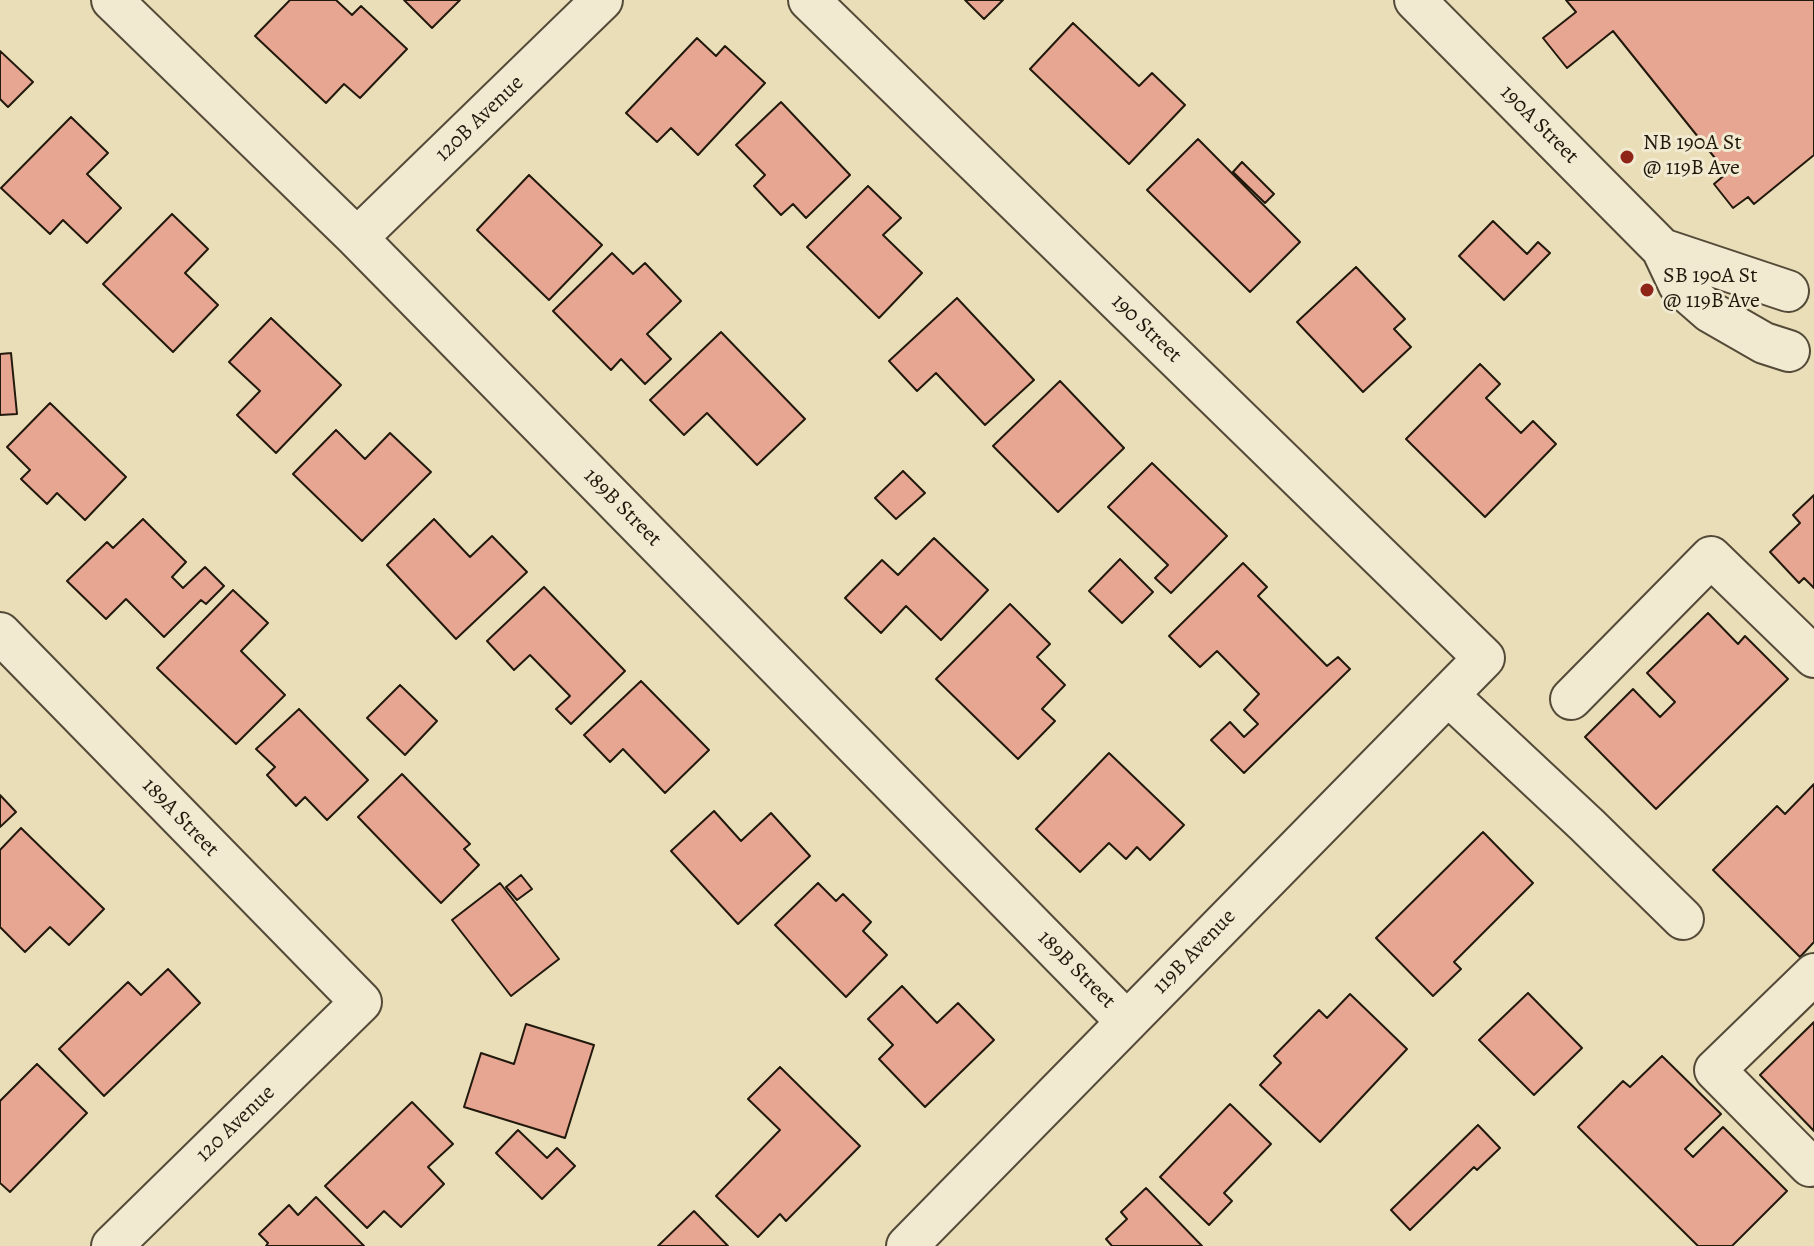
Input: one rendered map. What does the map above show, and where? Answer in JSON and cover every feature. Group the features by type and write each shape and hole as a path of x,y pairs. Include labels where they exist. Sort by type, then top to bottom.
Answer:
{"street":[{"name":"189B Street","path":"112,0 357,238 1127,1022"},
{"name":"120B Avenue","path":"357,238 602,0"},
{"name":"190 Street","path":"809,0 1484,658"},
{"name":"190A Street","path":"1415,0 1662,249 1679,285 1710,312 1764,343 1802,357"},
{"name":"190A Street","path":"1662,249 1807,280"},
{"path":"1802,357 1777,328 1777,315 1807,280"},
{"path":"1571,699 1711,557 1814,657"},
{"name":"189A Street","path":"0,633 361,1002"},
{"name":"119B Avenue","path":"907,1246 1484,658"},
{"path":"1448,695 1683,919"},
{"path":"1810,1166 1715,1070 1814,974"},
{"name":"120 Avenue","path":"112,1246 361,1002"}],"building":[{"path":"290,0 336,0 352,15 361,6 407,49 360,98 344,84 326,103 255,36"},
{"path":"404,0 460,0 432,28"},
{"path":"965,0 1003,0 984,19"},
{"path":"1566,0 1814,0 1814,155 1754,204 1748,197 1733,208 1714,184 1727,173 1613,31 1567,68 1543,38 1576,12"},
{"path":"1073,23 1139,86 1152,73 1185,105 1129,164 1030,69"},
{"path":"697,38 716,56 725,46 765,83 698,155 671,128 657,142 626,113"},
{"path":"0,51 33,82 8,107 0,99"},
{"path":"781,102 850,175 806,218 793,204 781,215 754,186 765,175 736,145"},
{"path":"71,117 108,153 87,174 121,208 87,243 63,220 50,234 1,188"},
{"path":"1198,139 1300,242 1250,292 1147,190"},
{"path":"1242,162 1274,194 1265,203 1233,172"},
{"path":"529,175 602,245 549,300 477,230"},
{"path":"868,186 901,218 883,235 922,273 879,318 807,247"},
{"path":"172,214 208,249 185,273 218,305 173,352 103,284"},
{"path":"1493,221 1527,254 1538,242 1550,253 1504,300 1459,256"},
{"path":"612,253 633,274 645,263 681,301 647,334 671,359 645,384 621,359 611,370 553,311"},
{"path":"1356,267 1405,319 1394,329 1411,347 1363,392 1297,322"},
{"path":"957,298 1034,380 985,425 936,373 917,391 889,361"},
{"path":"271,318 341,385 276,453 237,415 260,391 229,362"},
{"path":"721,332 805,419 757,465 707,413 684,435 650,400"},
{"path":"11,353 17,414 0,415 0,354"},
{"path":"1480,364 1500,384 1486,398 1521,433 1533,421 1556,444 1485,517 1406,439"},
{"path":"1060,381 1124,448 1058,512 993,446"},
{"path":"50,403 126,477 85,520 57,493 47,504 21,479 30,470 7,447"},
{"path":"336,430 365,459 390,433 431,472 362,541 293,474"},
{"path":"1152,463 1227,536 1171,593 1155,578 1168,565 1108,507"},
{"path":"903,471 925,493 896,519 875,498"},
{"path":"1814,495 1814,588 1804,578 1799,583 1770,552 1800,523 1793,515"},
{"path":"143,519 186,562 172,577 183,588 205,567 224,586 206,604 201,600 164,637 126,599 106,619 67,581 107,542 113,548"},
{"path":"434,519 470,557 492,536 527,572 456,639 387,565"},
{"path":"934,538 988,590 941,640 906,606 881,633 845,598 882,560 898,575"},
{"path":"1120,559 1153,592 1122,623 1089,591"},
{"path":"1243,563 1267,587 1258,596 1327,666 1338,657 1350,669 1244,773 1211,740 1230,722 1244,737 1258,724 1244,710 1259,694 1217,651 1200,667 1169,636"},
{"path":"544,587 625,671 571,724 556,709 570,696 530,655 514,670 487,641"},
{"path":"233,590 268,623 241,651 285,695 236,744 157,668"},
{"path":"1010,604 1050,644 1037,657 1065,685 1042,709 1055,721 1018,759 936,679"},
{"path":"1708,613 1738,644 1745,636 1788,679 1656,809 1585,737 1633,689 1660,717 1675,702 1647,673"},
{"path":"641,681 709,750 665,793 623,749 610,762 584,735"},
{"path":"400,685 437,721 405,755 367,718"},
{"path":"299,709 368,780 327,820 305,797 296,806 267,775 275,767 256,749"},
{"path":"1109,753 1184,825 1150,860 1137,847 1126,859 1109,843 1080,872 1036,829"},
{"path":"402,774 470,844 464,849 479,865 441,903 358,817"},
{"path":"1814,784 1814,942 1800,957 1713,870 1777,806 1785,814"},
{"path":"0,795 16,812 0,827"},
{"path":"714,811 741,841 771,813 810,856 738,924 671,851"},
{"path":"21,828 104,909 69,945 50,927 25,952 0,927 0,850"},
{"path":"1483,832 1533,883 1454,962 1461,969 1433,996 1376,938"},
{"path":"521,875 532,889 517,900 506,887"},
{"path":"500,883 559,959 511,996 452,920"},
{"path":"818,883 836,901 843,894 871,922 863,931 887,955 846,997 775,925"},
{"path":"168,969 200,1003 104,1096 59,1049 128,982 141,995"},
{"path":"902,986 937,1023 958,1003 994,1040 925,1107 879,1059 893,1045 868,1019"},
{"path":"1528,993 1582,1048 1534,1095 1479,1040"},
{"path":"1350,994 1407,1049 1320,1142 1260,1085 1281,1063 1274,1056 1319,1010 1327,1018"},
{"path":"1814,1022 1814,1131 1760,1075"},
{"path":"526,1024 594,1045 565,1138 464,1107 481,1053 514,1064"},
{"path":"1662,1056 1721,1114 1685,1149 1693,1157 1723,1127 1787,1191 1732,1246 1698,1246 1578,1127 1623,1081 1630,1087"},
{"path":"37,1064 87,1113 10,1192 0,1183 0,1101"},
{"path":"780,1067 860,1146 786,1221 780,1214 758,1237 716,1196 780,1130 748,1099"},
{"path":"412,1102 453,1144 428,1167 444,1184 401,1227 384,1211 367,1228 325,1186"},
{"path":"1230,1104 1271,1144 1224,1193 1232,1201 1209,1225 1160,1177"},
{"path":"1478,1125 1500,1148 1477,1170 1474,1167 1410,1230 1391,1210"},
{"path":"518,1130 547,1158 557,1148 575,1166 542,1199 496,1153"},
{"path":"1146,1188 1202,1246 1112,1246 1106,1239 1127,1219 1121,1212"},
{"path":"316,1197 364,1246 266,1246 268,1243 259,1234 289,1205 298,1215"},
{"path":"694,1211 728,1246 658,1246"}],"place":[{"name":"NB 190A St @ 119B Ave","path":"1627,157"},
{"name":"SB 190A St @ 119B Ave","path":"1647,290"}]}
